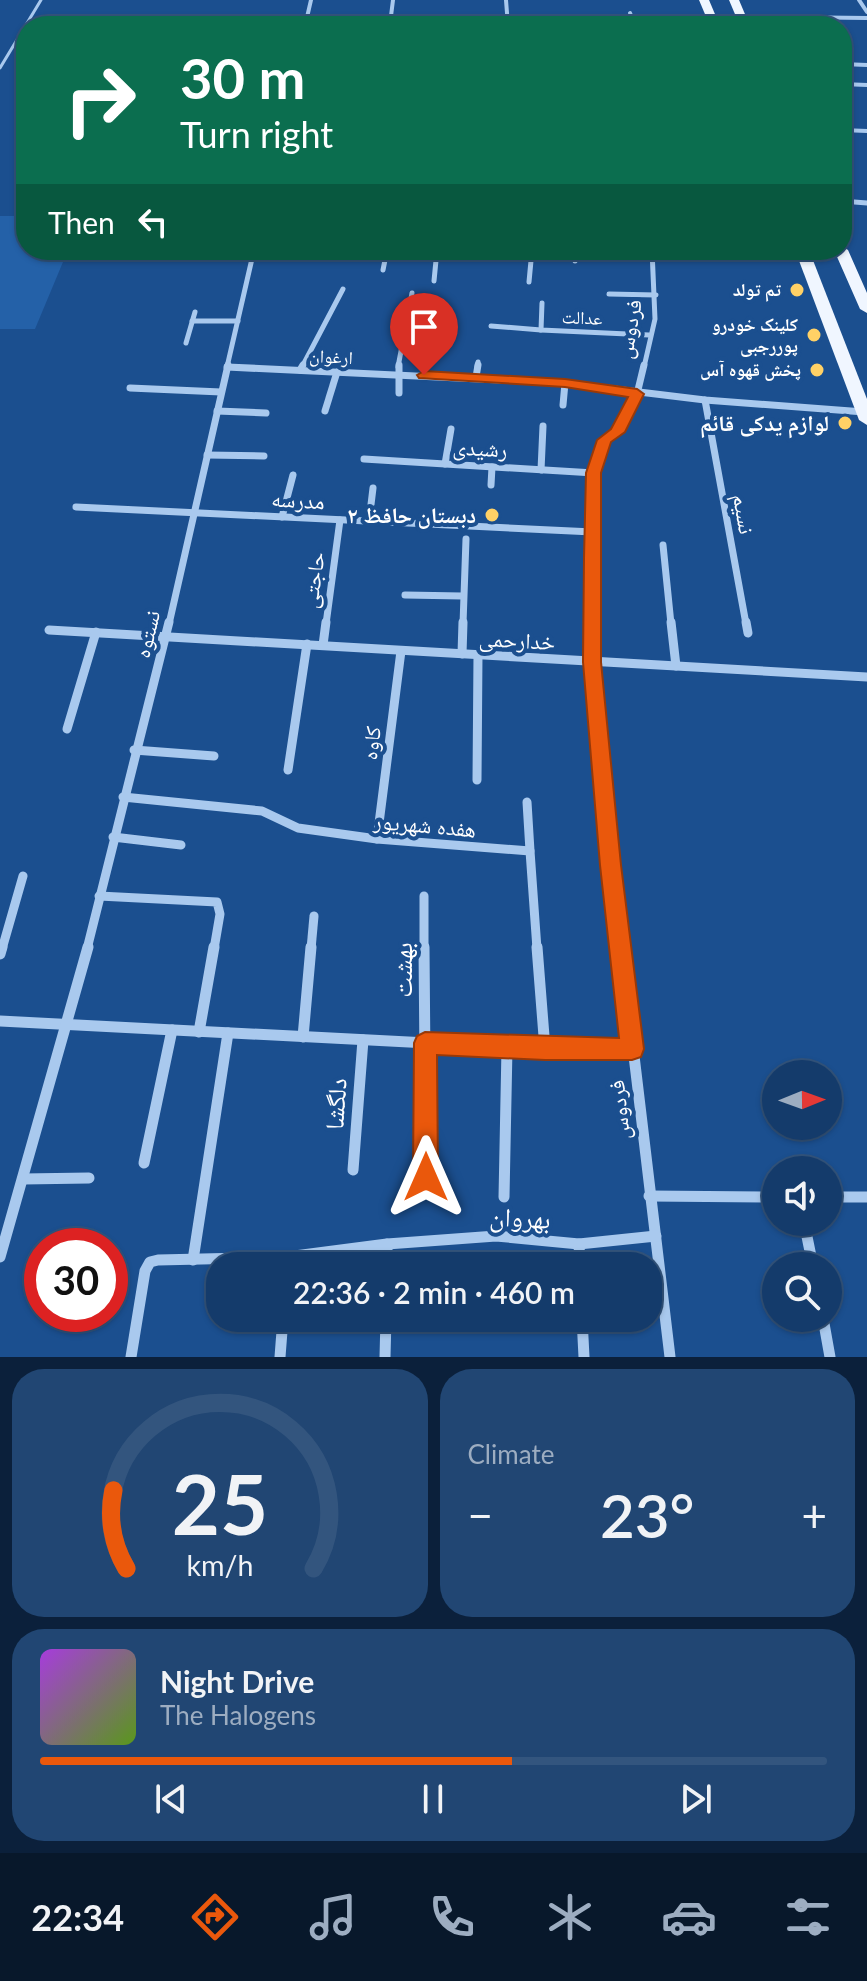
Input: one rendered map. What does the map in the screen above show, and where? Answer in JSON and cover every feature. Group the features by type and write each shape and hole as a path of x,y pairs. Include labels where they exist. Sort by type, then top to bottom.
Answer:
{"main road":[{"path":"806,260 866,416"},
{"path":"846,260 866,303"}],"street":[{"path":"859,0 867,15"},
{"name":"نستوه","path":"0,1257 68,1025 134,750 166,635 252,260"},
{"path":"383,270 385,260"},
{"path":"434,281 436,260"},
{"path":"529,282 531,260"},
{"name":"فردوس","path":"653,260 655,319 637,394 617,432 605,440 594,473 592,662 611,865 670,1357"},
{"path":"300,370 343,289"},
{"path":"399,393 397,374 412,293"},
{"path":"609,294 656,295"},
{"name":"عدالت","path":"542,303 541,330 649,335"},
{"path":"186,343 195,312"},
{"path":"192,321 238,321"},
{"path":"491,326 541,330"},
{"path":"476,377 478,362"},
{"name":"ارغوان","path":"227,367 565,383 637,394 866,416"},
{"path":"325,411 337,372"},
{"path":"563,405 565,383"},
{"path":"130,388 221,392"},
{"name":"نسیم","path":"705,400 748,633"},
{"path":"217,411 266,413"},
{"path":"541,470 543,426"},
{"path":"445,464 451,429"},
{"path":"207,455 264,456"},
{"name":"رشیدی","path":"364,459 594,473"},
{"path":"491,485 492,467"},
{"path":"282,517 293,475"},
{"path":"369,521 373,488"},
{"name":"مدرسه","path":"76,507 593,532"},
{"name":"حاجتی","path":"323,645 340,520"},
{"path":"462,654 466,539"},
{"path":"663,545 676,666"},
{"path":"405,595 462,596"},
{"name":"خدارحمی","path":"49,630 867,677"},
{"path":"67,729 96,632"},
{"path":"288,770 307,644"},
{"name":"کاوه","path":"377,839 401,651"},
{"path":"477,780 478,655"},
{"path":"134,750 214,756"},
{"name":"هفده شهریور","path":"123,797 262,811 298,828 377,839 530,851"},
{"path":"527,802 545,1049"},
{"path":"113,837 181,845"},
{"path":"0,954 23,876"},
{"path":"99,896 217,902 220,914 199,1032"},
{"name":"بهشت","path":"424,896 426,1177"},
{"path":"303,1037 314,916"},
{"path":"0,1021 507,1048 632,1049"},
{"path":"144,1163 172,1030"},
{"path":"193,1260 228,1033"},
{"name":"دلگشا","path":"353,1170 363,1040"},
{"path":"504,1197 507,1048"},
{"path":"23,1179 89,1178"},
{"path":"649,1196 762,1197"},
{"path":"842,1197 867,1197"},
{"name":"بهروان","path":"343,1252 387,1244 496,1236 579,1244 656,1236"},
{"path":"387,1244 387,1252"},
{"path":"579,1244 579,1252"},
{"name":"بهروان","path":"131,1357 145,1271 150,1262 206,1260"},
{"path":"280,1357 282,1332"},
{"path":"385,1357 386,1332"},
{"path":"583,1332 584,1357"},
{"path":"826,1332 830,1357"}],"lane":[{"path":"0,68 16,41"}],"shaded area":[{"path":"0,216 16,216 16,260 64,260 35,329 0,329"}],"place":[{"name":"تم تولد","path":"797,290"},
{"name":"کلینک خودرو پوررجبی","path":"814,335"},
{"name":"پخش قهوه آس","path":"817,370"},
{"name":"لوازم یدکی قائم","path":"845,423"},
{"name":"دبستان حافظ ۲","path":"492,515"}],"route":[{"path":"424,375 565,383 637,394 617,432 605,440 594,473 592,558 592,662 632,1049 545,1049 425,1043 426,1177"}]}
